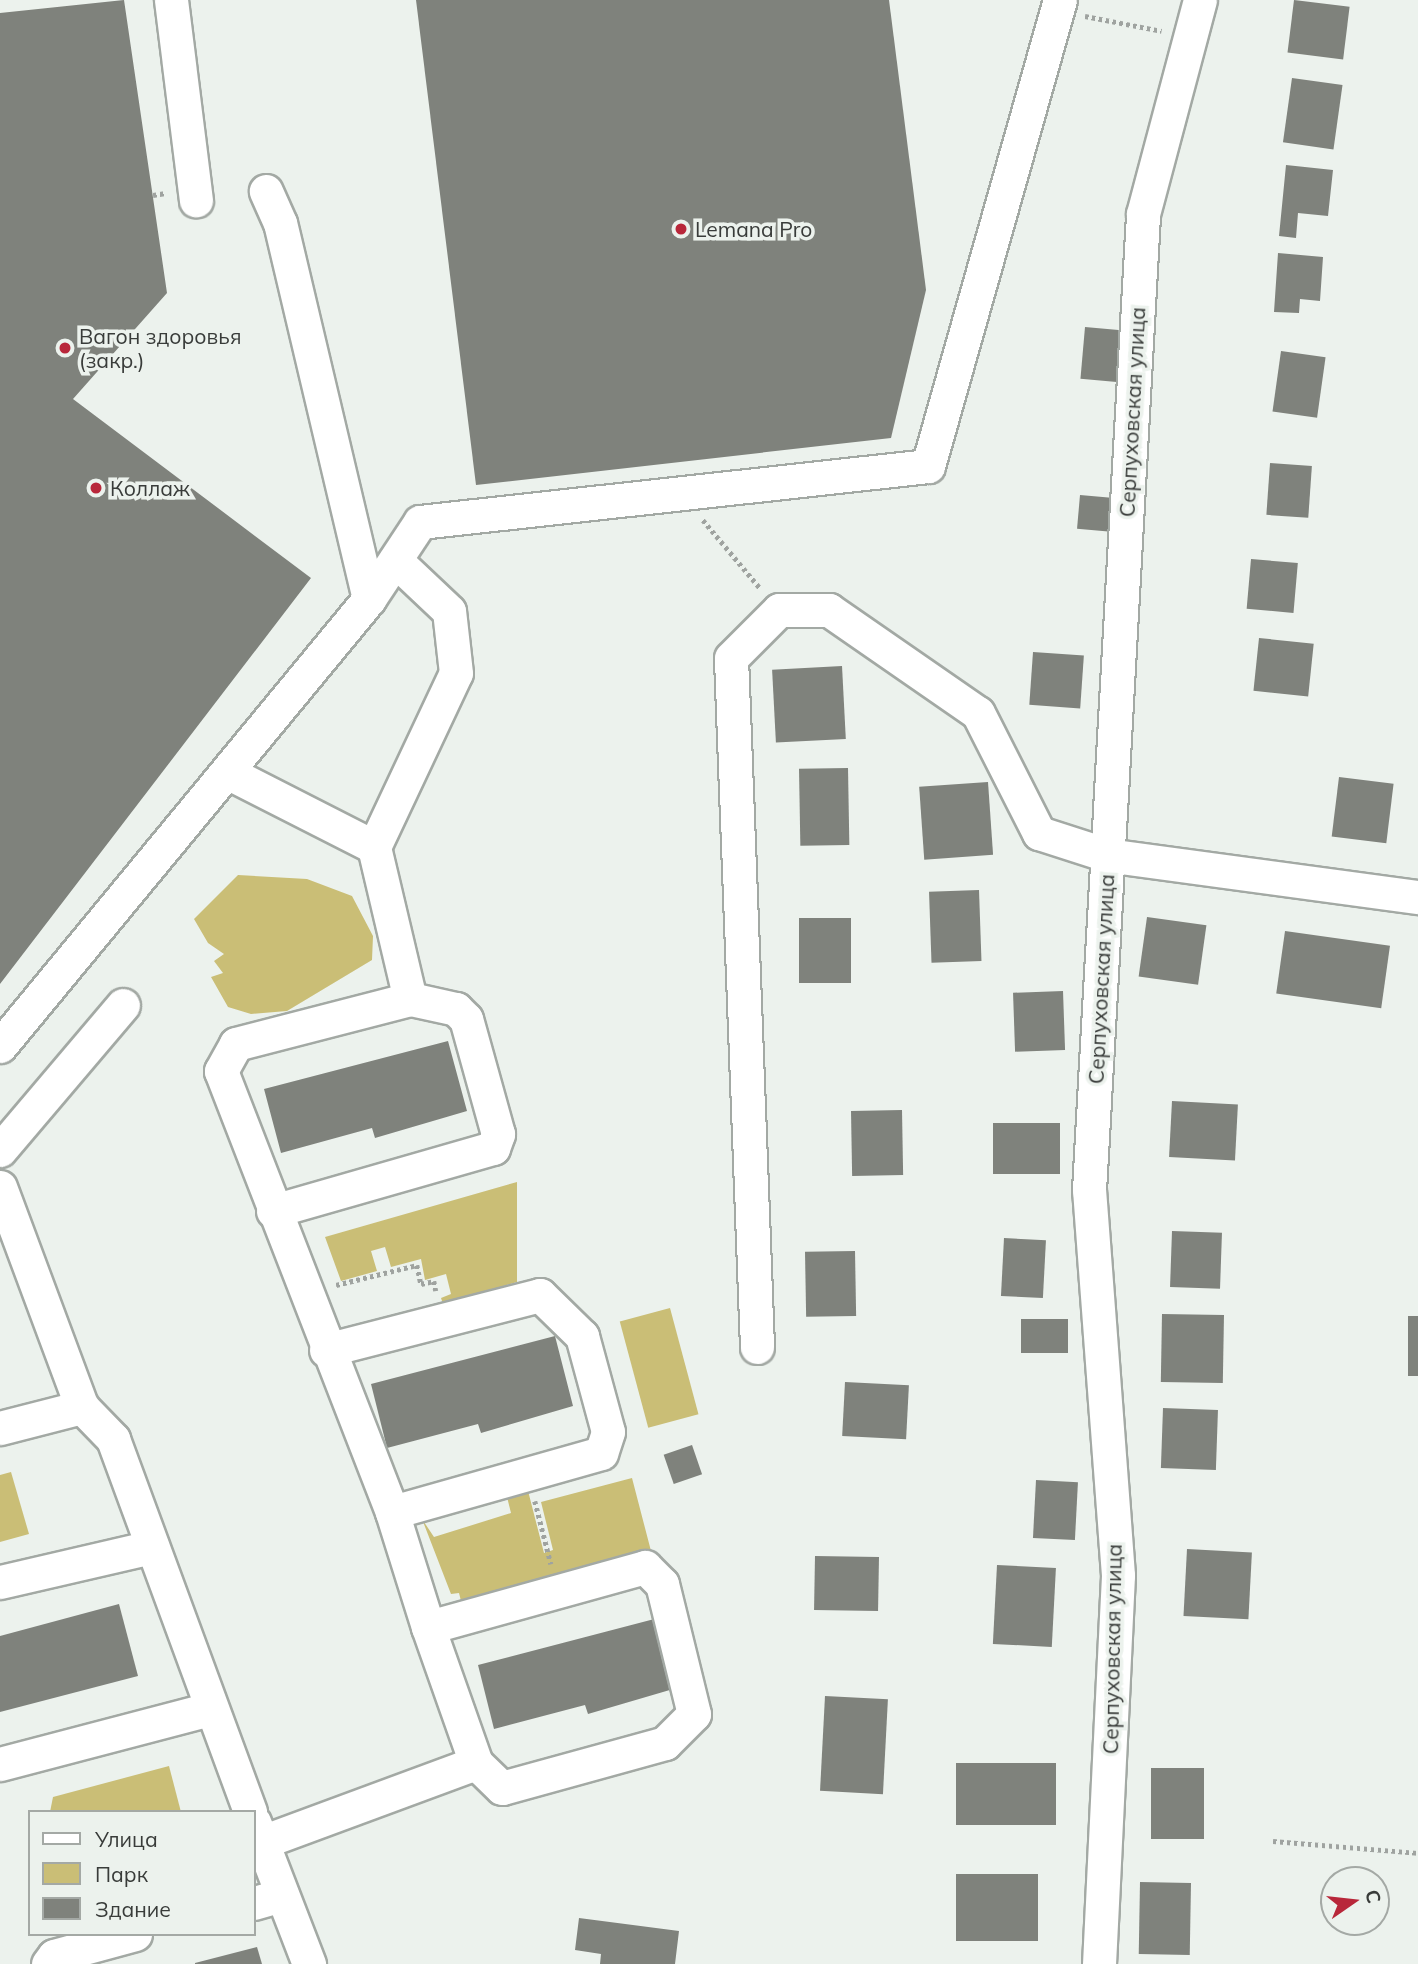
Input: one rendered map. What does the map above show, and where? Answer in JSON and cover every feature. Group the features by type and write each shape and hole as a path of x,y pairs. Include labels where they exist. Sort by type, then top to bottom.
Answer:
{"street":[{"path":"171,0 196,200"},
{"name":"Серпуховская улица","path":"1099,1964 1118,1575 1089,1190 1143,214 1200,0"},
{"path":"0,1046 369,599 420,522 928,466 1059,5"},
{"path":"266,191 279,223 369,599"},
{"path":"395,559 449,611 456,673 374,847 410,999"},
{"path":"757,1347 731,658 779,610 829,610 978,713 1039,833 1107,855 1418,897"},
{"path":"227,772 374,847"},
{"path":"273,1211 493,1148 498,1134 466,1019 456,1009 410,999 229,1049 221,1071 273,1211 326,1350 392,1511 428,1627 476,1763 502,1788 665,1743 694,1714 656,1576 645,1567 428,1627"},
{"path":"0,1150 123,1005"},
{"path":"0,1187 4,1225 82,1407 113,1439 249,1810"},
{"path":"326,1350 540,1295 582,1336 608,1432 601,1453 392,1511"},
{"path":"0,1428 82,1407"},
{"path":"0,1582 152,1547"},
{"path":"0,1764 210,1709"},
{"path":"256,1825 476,1763"},
{"path":"256,1831 268,1899 309,1964"},
{"path":"48,1964 54,1956 128,1936"}],"path":[{"path":"1059,5 1191,36"},
{"path":"698,490 704,526 779,610"},
{"path":"337,1284 417,1265 421,1284 434,1281 443,1319"},
{"path":"527,1473 558,1591"},
{"path":"1273,1841 1418,1853"}],"green space":[{"path":"238,875 307,879 352,896 373,936 372,960 287,1011 251,1014 228,1007 211,977 223,973 214,961 224,954 208,943 194,919"},
{"path":"517,1182 517,1282 443,1304 441,1298 451,1294 446,1274 425,1280 421,1259 391,1267 385,1247 371,1251 377,1271 341,1281 325,1237"},
{"path":"670,1308 698,1414 648,1428 620,1321"},
{"path":"11,1472 29,1534 0,1542 0,1475"},
{"path":"632,1478 651,1551 461,1601 459,1593 451,1594 422,1519 434,1537 511,1513 505,1489 526,1483 544,1553 553,1550 541,1502"},
{"path":"169,1766 180,1810 50,1810 53,1797"}],"building":[{"name":"Коллаж","path":"124,0 167,293 73,399 311,578 0,984 0,13"},
{"name":"Lemana Pro","path":"416,0 889,0 926,290 891,438 476,485"},
{"path":"1294,0 1350,7 1343,59 1288,53"},
{"path":"1292,78 1343,85 1333,149 1283,142"},
{"path":"1286,165 1333,170 1328,216 1298,213 1296,238 1279,236"},
{"path":"1278,253 1323,257 1320,301 1300,299 1299,313 1274,312"},
{"path":"1085,327 1127,331 1122,382 1080,379"},
{"path":"1281,351 1326,357 1317,418 1273,411"},
{"path":"1270,463 1312,466 1308,518 1266,515"},
{"path":"1080,495 1117,498 1114,532 1077,529"},
{"path":"1251,559 1298,563 1293,613 1247,609"},
{"path":"1259,638 1314,644 1308,696 1253,691"},
{"path":"1033,652 1084,656 1080,708 1029,705"},
{"path":"842,666 846,739 776,743 772,670"},
{"path":"848,768 849,845 800,846 799,769"},
{"path":"1339,777 1394,784 1386,843 1332,837"},
{"path":"988,782 993,855 924,860 919,787"},
{"path":"979,890 981,961 932,963 929,892"},
{"path":"1147,917 1206,925 1198,985 1139,976"},
{"path":"799,918 851,918 851,983 799,983"},
{"path":"1285,931 1390,946 1381,1008 1276,993"},
{"path":"1063,991 1065,1050 1015,1052 1013,993"},
{"path":"448,1041 467,1111 375,1138 372,1128 281,1153 264,1089"},
{"path":"1172,1101 1238,1104 1235,1160 1169,1157"},
{"path":"902,1110 903,1175 852,1176 851,1111"},
{"path":"993,1123 1060,1123 1060,1174 993,1174"},
{"path":"1172,1231 1222,1233 1220,1289 1170,1287"},
{"path":"1004,1238 1046,1240 1043,1298 1001,1296"},
{"path":"855,1251 856,1316 806,1317 805,1252"},
{"path":"1162,1314 1224,1315 1223,1383 1161,1382"},
{"path":"1408,1316 1418,1316 1418,1376 1408,1376"},
{"path":"1021,1319 1068,1319 1068,1353 1021,1353"},
{"path":"555,1336 573,1406 481,1433 478,1424 387,1448 371,1384"},
{"path":"845,1382 909,1385 906,1439 842,1436"},
{"path":"1163,1408 1218,1410 1216,1470 1161,1468"},
{"path":"692,1445 702,1474 674,1484 664,1455"},
{"path":"1036,1480 1078,1482 1075,1540 1033,1538"},
{"path":"1187,1549 1252,1552 1248,1619 1183,1616"},
{"path":"815,1556 879,1557 878,1611 814,1610"},
{"path":"997,1565 1056,1568 1052,1647 993,1644"},
{"path":"119,1604 138,1676 0,1712 0,1636"},
{"path":"662,1617 680,1687 588,1714 585,1705 494,1729 478,1665"},
{"path":"825,1696 888,1699 883,1794 820,1791"},
{"path":"956,1763 1056,1763 1056,1825 956,1825"},
{"path":"1151,1768 1204,1768 1204,1839 1151,1839"},
{"path":"956,1874 1038,1874 1038,1941 956,1941"},
{"path":"1140,1882 1191,1883 1190,1955 1139,1954"},
{"path":"579,1918 679,1931 675,1964 600,1964 601,1954 575,1950"},
{"path":"257,1947 262,1964 195,1964 195,1963"}],"place":[{"name":"Lemana Pro","path":"681,229"},
{"name":"Вагон здоровья (закр.)","path":"65,348"},
{"name":"Коллаж","path":"96,488"}]}
